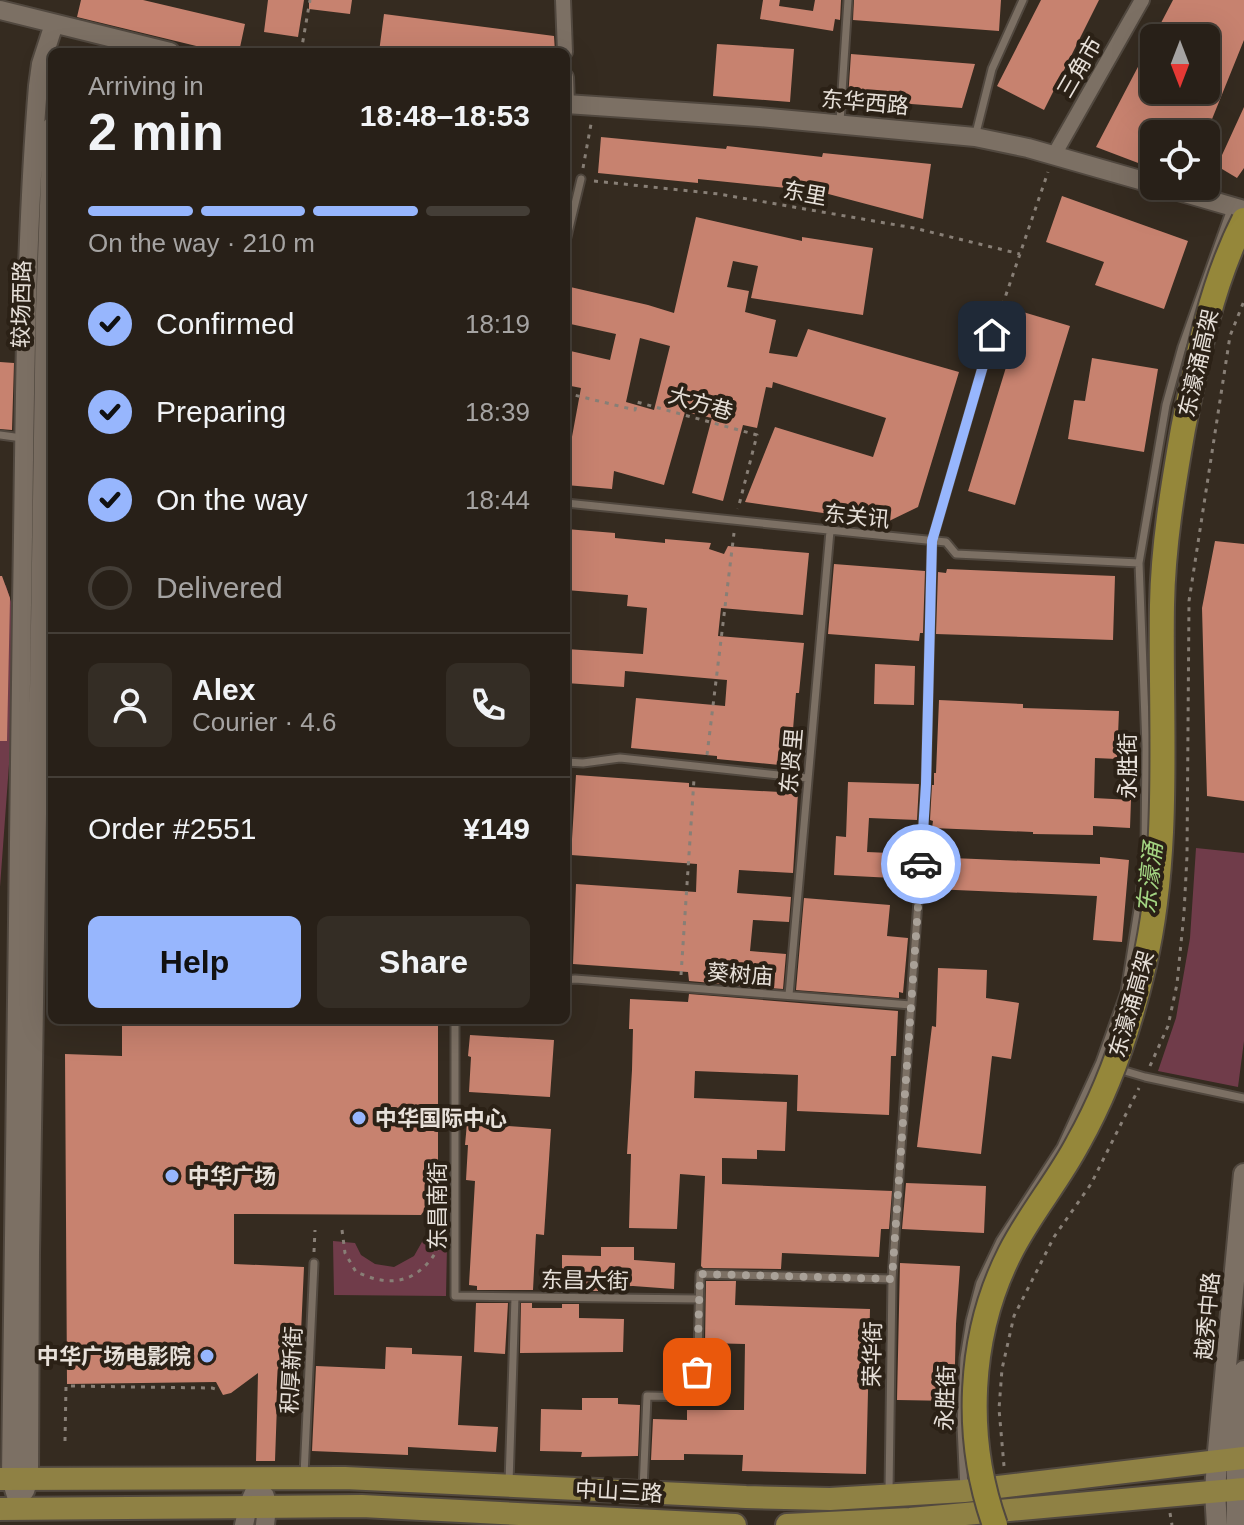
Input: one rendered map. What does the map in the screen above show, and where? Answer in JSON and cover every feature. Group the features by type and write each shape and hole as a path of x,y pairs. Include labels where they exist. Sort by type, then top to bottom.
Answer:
{"highway":[{"name":"东濠涌高架","path":"1001,1520 986,1487 977,1433 980,1354 991,1306 1006,1266 1082,1142 1105,1093 1127,1036 1146,966 1153,932 1162,846 1164,603 1173,508 1181,450 1202,347 1241,216"}],"main road":[{"name":"越秀中路","path":"1233,1460 1244,1174"},
{"name":"越秀中路","path":"1233,1460 1244,1371"},
{"path":"1233,1460 1232,1490 1237,1525"},
{"name":"中山三路","path":"13,1479 304,1477 791,1499 964,1491 1233,1460"},
{"path":"787,1525 966,1514 1001,1520 1232,1490"},
{"path":"1217,1525 1232,1490"},
{"name":"中山三路","path":"10,1509 256,1516 410,1508 642,1523 735,1525"}],"street":[{"path":"563,0 565,48"},
{"name":"三角市","path":"1054,155 1142,0"},
{"path":"0,10 153,48"},
{"path":"54,24 56,48"},
{"name":"较场西路","path":"10,1509 29,1269 45,730 40,438 27,278 41,64 54,24"},
{"name":"东华西路","path":"570,104 975,137 1054,155 1140,180"},
{"path":"1198,200 1241,216"},
{"name":"较场西路","path":"13,1479 8,1294 16,860 40,438 48,212"},
{"path":"256,1516 261,1477"}],"lane":[{"path":"839,124 848,0"},
{"path":"975,137 992,69 1023,0"},
{"path":"570,224 581,179"},
{"name":"永胜街","path":"964,1491 961,1426 964,1358 980,1283 1000,1241 1061,1147 1102,1063 1125,992 1145,849 1146,746 1139,563 1166,405 1182,347 1241,216"},
{"path":"932,541 992,335"},
{"path":"0,435 40,438"},
{"name":"东关讯","path":"570,503 946,542 956,554 1139,563"},
{"name":"东贤里","path":"789,995 830,531"},
{"name":"荣华街","path":"889,1496 892,1279 926,784 932,541"},
{"path":"570,762 620,758 807,778"},
{"name":"葵树庙","path":"570,980 911,1005"},
{"name":"东昌南街","path":"455,1024 455,1296 515,1297"},
{"path":"1102,1063 1131,1073 1244,1098"},
{"name":"积厚新街","path":"304,1477 314,1263"},
{"path":"643,1492 647,1396 697,1397 700,1274 892,1279"},
{"name":"东昌大街","path":"509,1485 515,1297 699,1299"}],"path":[{"path":"302,48 310,0"},
{"path":"581,179 594,105"},
{"path":"992,335 1054,155"},
{"name":"东里","path":"581,179 719,194 914,228 1020,254"},
{"name":"大方巷","path":"570,394 635,410 637,402 757,435 736,521"},
{"path":"706,767 736,521"},
{"path":"680,987 695,766"},
{"path":"342,1230 345,1253 356,1272 381,1280 400,1281 427,1267 455,1213"},
{"path":"314,1263 315,1230"},
{"path":"65,1441 66,1386 154,1385 219,1390"}],"shaded area":[{"path":"0,579 6,586 14,611 12,724 0,887"},
{"path":"1196,848 1244,853 1244,1041 1238,1087 1158,1071 1176,1018 1190,938"},
{"path":"448,1196 446,1296 334,1295 333,1241 355,1243 361,1255 375,1264 394,1267 414,1256"}],"building":[{"path":"81,0 143,0 245,24 240,48 205,48 77,17"},
{"path":"268,0 304,0 298,37 264,32"},
{"path":"309,0 352,0 350,14 309,9"},
{"path":"763,0 780,0 779,6 813,11 815,0 841,0 840,20 835,19 833,31 760,19"},
{"path":"854,0 1001,0 999,31 853,20"},
{"path":"1041,0 1099,0 1044,110 997,86"},
{"path":"1173,0 1244,0 1244,40 1220,99 1220,24 1160,24"},
{"path":"384,14 554,36 555,48 380,48"},
{"path":"717,44 794,49 790,102 713,96"},
{"path":"851,54 975,64 962,108 848,99"},
{"path":"1140,63 1140,104 1218,104 1212,120 1140,120 1140,164 1096,147"},
{"path":"1244,107 1244,168 1237,178 1220,168 1220,159"},
{"path":"601,137 931,164 923,219 817,191 598,173"},
{"path":"1062,196 1188,241 1164,309 1095,285 1104,262 1046,242"},
{"path":"696,217 802,241 802,237 873,248 863,315 751,298 758,266 733,261 727,287 749,291 745,312 776,320 769,353 797,357 808,329 959,372 918,507 887,522 745,502 775,427 873,457 886,418 773,382 772,388 766,387 757,428 743,425 723,501 692,493 712,418 685,412 664,485 614,471 612,489 570,485 570,448 581,388 570,386 570,351 610,360 616,334 570,324 570,287 674,313","holes":["640,338 670,346 654,410 626,402"]},
{"path":"1023,312 1070,326 1015,505 968,491"},
{"path":"1092,358 1158,369 1144,452 1068,439 1074,400 1085,401"},
{"path":"0,362 14,363 12,430 0,429"},
{"path":"570,529 615,533 615,538 665,543 665,539 711,543 709,549 724,554 728,546 809,553 803,615 721,608 718,636 804,643 790,766 631,748 636,698 725,706 727,680 625,671 624,687 570,683 570,649 643,654 647,608 627,606 628,595 570,590"},
{"path":"1215,541 1244,544 1244,801 1207,796 1202,608"},
{"path":"834,564 925,571 923,633 920,633 919,641 828,634"},
{"path":"947,569 1115,576 1113,640 936,634 938,572 946,573"},
{"path":"0,576 10,598 7,741 0,741"},
{"path":"875,664 915,666 914,705 874,704"},
{"path":"939,700 1023,704 1023,708 1119,711 1117,759 1095,758 1094,798 1131,800 1130,828 1093,826 1093,835 932,828 933,821 930,820 932,785 936,773"},
{"path":"576,775 689,783 689,787 798,793 793,873 739,870 737,893 791,897 789,922 753,920 750,951 786,954 783,989 689,981 688,972 573,964 576,884 696,892 697,864 571,855"},
{"path":"848,782 919,784 917,820 869,818 867,852 913,854 913,879 834,875 836,836 846,837"},
{"path":"928,857 1100,864 1100,857 1129,860 1122,942 1093,940 1097,896 933,889 934,880 926,879"},
{"path":"804,898 890,905 887,936 908,938 903,993 899,992 899,998 796,990"},
{"path":"938,968 987,970 986,998 1019,1003 1011,1059 992,1056 981,1154 917,1147 932,1026 936,1027"},
{"path":"689,994 898,1011 896,1056 891,1056 889,1115 797,1111 798,1075 695,1071 694,1098 787,1102 785,1151 757,1150 757,1159 722,1158 722,1184 892,1191 889,1229 881,1229 879,1257 782,1253 781,1269 703,1268 705,1176 680,1174 677,1229 629,1228 631,1154 627,1154 633,1029 629,1029 630,999 688,1002"},
{"name":"中华广场","path":"122,1024 438,1024 438,1190 421,1215 234,1214 234,1264 304,1267 299,1376 278,1376 275,1461 256,1461 258,1373 231,1393 223,1395 216,1382 67,1384 65,1054 122,1056"},
{"path":"470,1035 554,1040 550,1097 469,1092"},
{"path":"467,1123 551,1129 544,1235 536,1234 533,1290 477,1290 477,1286 469,1285 475,1181 466,1180"},
{"path":"906,1183 986,1186 984,1233 902,1229"},
{"path":"601,1247 634,1247 634,1260 675,1263 674,1289 633,1286 598,1287 598,1291 562,1291 562,1255 601,1256"},
{"path":"900,1263 960,1266 954,1401 897,1400"},
{"path":"706,1281 736,1281 735,1305 870,1309 866,1474 742,1471 743,1455 684,1454 684,1460 651,1460 653,1419 687,1420 687,1410 744,1410 745,1344 705,1343"},
{"path":"476,1303 508,1303 505,1354 474,1352"},
{"path":"521,1303 532,1303 532,1308 562,1308 562,1304 579,1304 579,1318 624,1319 623,1352 520,1353"},
{"path":"386,1347 412,1348 412,1354 462,1356 458,1425 498,1427 496,1452 408,1447 408,1455 312,1451 316,1366 385,1369"},
{"path":"582,1398 618,1398 618,1404 640,1405 638,1456 581,1457 582,1452 540,1451 541,1409 582,1410"}],"way so far":[{"path":"697,1372 700,1274 892,1279 921,864"}],"place":[{"name":"中华国际中心","path":"359,1118"},
{"name":"中华广场","path":"172,1176"},
{"name":"中华广场电影院","path":"207,1356"}],"route":[{"path":"921,864 932,541 992,335"}],"water label":[{"name":"东濠涌","path":"1150,878"}]}
